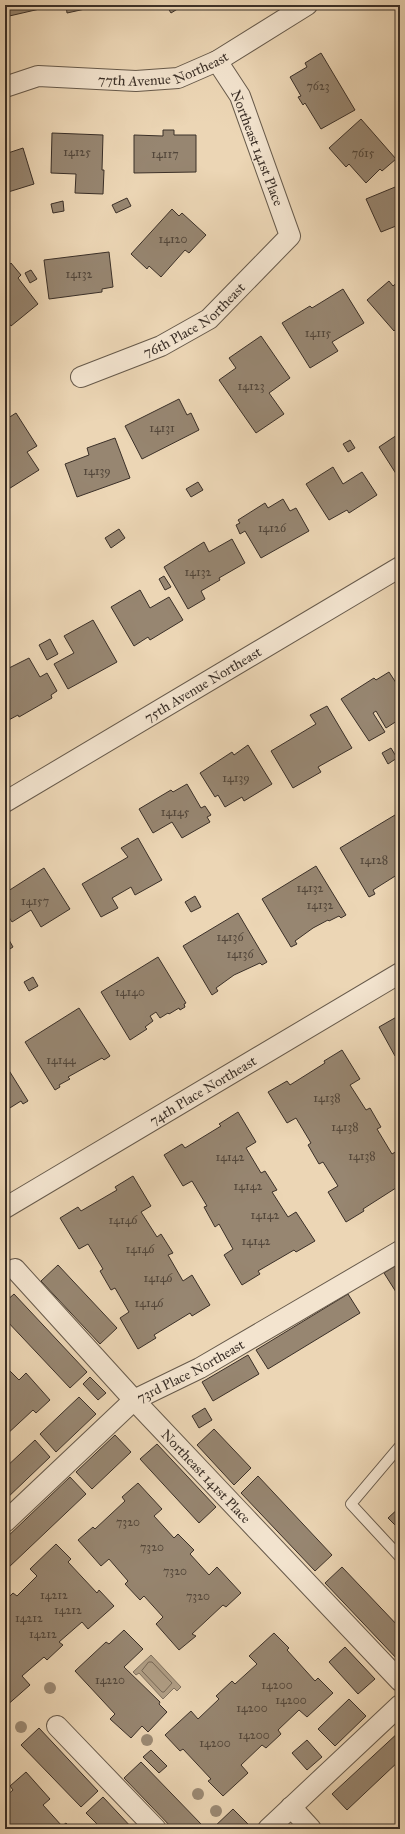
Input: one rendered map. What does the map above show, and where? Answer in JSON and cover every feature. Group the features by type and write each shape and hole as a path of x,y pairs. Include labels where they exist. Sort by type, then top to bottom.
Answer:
{"street":[{"name":"77th Avenue Northeast","path":"5,87 38,76 136,81 178,78 218,61 307,5"},
{"name":"Northeast 141st Place","path":"218,61 240,96 290,236"},
{"name":"76th Place Northeast","path":"81,377 161,346 209,319 290,236"},
{"name":"75th Avenue Northeast","path":"5,802 400,567"},
{"name":"74th Place Northeast","path":"5,1208 400,973"},
{"name":"73rd Place Northeast","path":"5,1522 134,1400 200,1368 400,1251"},
{"name":"Northeast 141st Place","path":"15,1269 134,1400 400,1681"},
{"path":"268,1829 400,1705"},
{"path":"57,1726 156,1829"},
{"path":"291,1807 311,1829"}],"lane":[{"path":"400,1446 351,1504 400,1557"}],"water":[{"path":"151,1655 181,1687 177,1691 174,1688 163,1699 139,1673 136,1675 133,1672"}],"building":[{"path":"5,5 43,5 44,8 5,17"},
{"path":"66,5 103,5 67,13"},
{"path":"166,5 184,5 171,13"},
{"path":"321,53 355,110 321,129 305,103 303,105 298,97 301,96 290,77 307,67 305,63"},
{"path":"361,119 396,159 382,171 380,169 366,183 349,164 346,167 329,148"},
{"path":"163,130 174,130 174,135 196,135 196,172 134,173 134,135 163,136"},
{"path":"52,133 103,135 103,194 75,193 76,174 51,173"},
{"path":"23,148 34,184 5,193 5,154"},
{"path":"400,185 400,235 396,226 381,232 366,199"},
{"path":"127,198 131,206 116,213 112,205"},
{"path":"63,201 64,211 53,213 51,204"},
{"path":"172,209 179,216 182,213 206,235 189,253 185,250 161,277 149,266 147,269 131,254"},
{"path":"109,252 113,287 102,289 102,292 49,299 44,260"},
{"path":"11,263 21,275 18,278 38,304 11,326 5,318 5,264 7,267"},
{"path":"31,270 37,279 30,283 25,273"},
{"path":"400,280 400,325 394,331 367,300 389,281 393,286"},
{"path":"343,289 364,323 332,342 338,351 310,368 282,323 310,306 312,308"},
{"path":"261,336 290,378 269,393 284,414 256,433 219,380 236,368 229,358"},
{"path":"179,399 187,415 191,413 199,430 142,459 125,426"},
{"path":"16,413 37,446 27,452 39,470 7,490 5,486 5,420"},
{"path":"400,433 400,480 379,447"},
{"path":"115,438 130,478 77,497 65,464 89,455 87,448"},
{"path":"350,440 355,448 348,452 343,444"},
{"path":"333,467 343,484 362,472 377,495 349,513 347,510 329,520 306,484"},
{"path":"198,482 203,490 191,497 186,489"},
{"path":"283,499 290,511 296,508 309,531 261,558 245,531 240,534 236,525 240,523 238,520 265,503 268,508"},
{"path":"119,529 125,538 111,548 105,538"},
{"path":"232,539 245,563 219,578 220,580 201,591 205,599 188,609 164,567 204,542 209,552"},
{"path":"164,576 171,587 165,590 159,579"},
{"path":"140,590 150,608 169,597 183,620 150,640 148,637 134,646 111,607"},
{"path":"93,620 117,662 68,689 54,664 74,653 64,636"},
{"path":"50,639 58,654 47,660 39,645"},
{"path":"29,658 40,677 47,673 57,691 51,695 52,698 19,717 18,715 5,722 5,670"},
{"path":"389,672 400,689 400,719 386,728 376,711 373,713 385,732 369,741 341,699 374,678 376,680"},
{"path":"327,706 352,748 318,767 321,772 293,788 271,751 316,724 310,715"},
{"path":"248,745 272,784 244,801 242,797 225,807 218,795 215,797 200,773 232,752 234,755"},
{"path":"391,748 397,758 388,764 382,753"},
{"path":"187,784 201,808 205,806 211,815 207,817 210,822 182,838 172,822 153,833 139,809 171,790 173,792"},
{"path":"395,815 400,824 400,873 373,890 375,894 369,897 340,848"},
{"path":"138,838 162,880 135,895 131,887 112,898 118,908 101,917 82,884 128,857 121,848"},
{"path":"316,866 346,915 341,918 339,916 329,921 328,920 313,928 295,941 297,944 291,947 262,899"},
{"path":"44,868 70,909 41,927 31,910 12,922 5,911 5,893"},
{"path":"195,896 201,907 191,912 185,902"},
{"path":"238,913 267,962 262,965 260,963 234,975 216,988 218,991 212,995 183,946"},
{"path":"5,933 13,947 5,952"},
{"path":"158,957 186,1003 184,1004 185,1007 180,1010 179,1008 160,1018 156,1012 150,1016 153,1021 145,1027 147,1029 130,1040 101,992"},
{"path":"33,977 38,986 29,991 24,982"},
{"path":"79,1008 110,1056 104,1060 102,1058 68,1077 70,1079 59,1085 60,1087 55,1090 25,1042"},
{"path":"400,1015 400,1054 395,1056 379,1027"},
{"path":"342,1050 360,1079 350,1085 366,1110 370,1108 381,1127 377,1129 392,1154 400,1149 400,1189 399,1186 363,1209 364,1211 346,1222 328,1192 338,1186 323,1162 319,1164 308,1145 311,1143 296,1118 287,1123 268,1092 287,1081 290,1085 325,1063 324,1061"},
{"path":"5,1064 28,1101 23,1104 21,1101 5,1111"},
{"path":"238,1112 256,1142 246,1148 261,1173 265,1171 277,1190 272,1192 288,1217 296,1212 315,1241 296,1252 294,1250 258,1271 260,1274 242,1285 224,1255 233,1249 219,1224 215,1227 204,1207 207,1206 192,1181 183,1186 164,1155 182,1144 185,1148 221,1126 219,1124"},
{"path":"133,1176 151,1206 141,1212 157,1237 161,1234 173,1253 168,1255 183,1281 192,1275 210,1305 192,1316 190,1313 154,1335 156,1338 138,1349 120,1318 129,1312 115,1288 111,1290 100,1271 103,1269 88,1244 79,1249 60,1218 78,1207 81,1211 117,1190 115,1187"},
{"path":"400,1263 400,1289 396,1292 384,1273"},
{"path":"58,1265 117,1328 100,1344 41,1281"},
{"path":"14,1294 87,1372 70,1388 5,1319 5,1302"},
{"path":"348,1294 360,1313 268,1369 256,1350"},
{"path":"248,1355 259,1374 213,1401 202,1382"},
{"path":"5,1366 19,1380 26,1373 50,1400 36,1413 33,1410 5,1436"},
{"path":"90,1377 106,1393 98,1400 83,1384"},
{"path":"79,1397 96,1414 56,1452 40,1434"},
{"path":"205,1408 212,1420 199,1428 192,1416"},
{"path":"214,1429 251,1468 234,1485 197,1445"},
{"path":"115,1435 131,1452 92,1489 76,1472"},
{"path":"35,1440 50,1457 5,1500 5,1468"},
{"path":"157,1444 216,1507 199,1523 140,1459"},
{"path":"258,1476 332,1555 315,1571 241,1493"},
{"path":"70,1477 86,1494 8,1568 5,1564 5,1539"},
{"path":"138,1483 162,1509 154,1516 174,1538 178,1534 194,1550 190,1554 209,1575 217,1567 241,1593 226,1607 223,1605 192,1634 196,1636 179,1650 156,1624 163,1617 144,1596 140,1600 125,1584 128,1581 109,1559 101,1566 78,1540 93,1527 95,1529 125,1501 122,1497"},
{"path":"400,1507 400,1530 388,1518"},
{"path":"56,1544 71,1559 68,1562 97,1593 99,1590 114,1606 88,1629 82,1622 59,1642 63,1645 47,1660 44,1657 22,1676 30,1685 5,1707 5,1601 13,1593 17,1596 37,1576 30,1569"},
{"path":"342,1567 400,1628 399,1661 325,1583"},
{"path":"124,1630 143,1649 124,1667 160,1702 159,1704 167,1712 148,1732 142,1726 131,1738 110,1719 115,1714 75,1671 106,1642 109,1644"},
{"path":"274,1633 289,1648 287,1650 315,1681 318,1678 333,1693 307,1717 299,1710 278,1730 281,1734 266,1748 262,1745 241,1765 248,1773 223,1796 208,1781 211,1779 183,1749 180,1751 165,1735 191,1711 198,1719 219,1699 216,1696 232,1681 235,1684 257,1664 249,1656"},
{"path":"345,1647 375,1679 358,1694 329,1662"},
{"path":"349,1699 366,1716 335,1746 318,1729"},
{"path":"39,1728 98,1791 81,1807 21,1745"},
{"path":"400,1731 400,1760 347,1810 332,1794"},
{"path":"307,1740 322,1757 307,1770 292,1753"},
{"path":"151,1750 167,1766 159,1773 143,1757"},
{"path":"141,1762 201,1824 195,1829 173,1829 124,1778"},
{"path":"26,1772 50,1799 43,1805 62,1826 66,1823 72,1829 5,1829 5,1797 13,1790 10,1786"},
{"path":"103,1797 133,1829 102,1829 86,1813"},
{"path":"233,1809 249,1825 246,1829 212,1829"}]}
